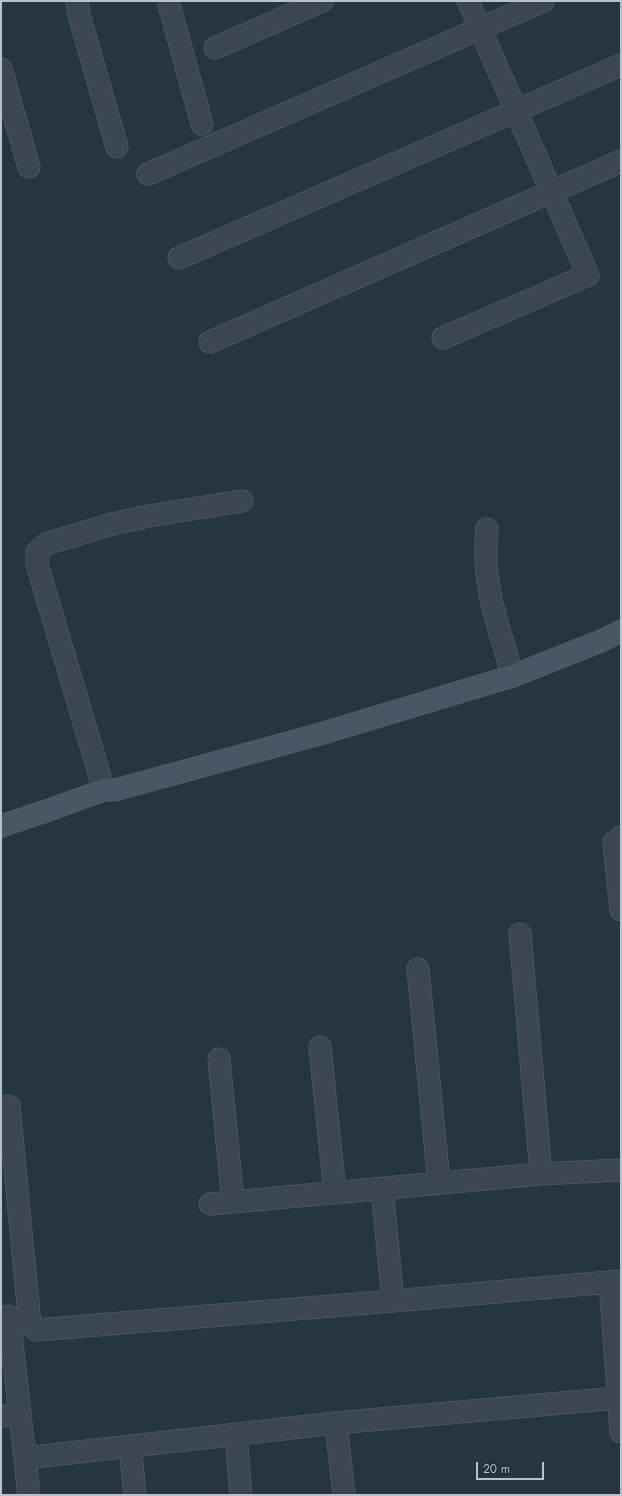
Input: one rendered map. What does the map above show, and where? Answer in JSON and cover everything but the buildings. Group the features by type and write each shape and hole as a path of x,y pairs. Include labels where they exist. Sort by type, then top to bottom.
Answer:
{"street":[{"path":"77,1 79,15 117,147"},
{"path":"168,1 202,124"},
{"path":"215,48 322,1"},
{"path":"444,338 588,275 468,1"},
{"path":"148,174 543,1"},
{"path":"179,258 621,64"},
{"path":"1,69 29,167"},
{"path":"210,342 621,161"},
{"path":"104,790 37,564 37,552 46,544 112,524 149,516 242,501"},
{"path":"486,529 485,545 487,585 513,676"},
{"path":"1,826 104,790 115,790 253,753 513,676 601,641 621,631"},
{"path":"621,837 614,843 621,910"},
{"path":"520,934 541,1174"},
{"path":"418,969 439,1183"},
{"path":"320,1047 335,1193"},
{"path":"219,1059 233,1202"},
{"path":"1,1107 9,1106 13,1316 11,1415 25,1458 29,1495"},
{"path":"210,1204 541,1174 621,1170"},
{"path":"382,1189 393,1301"},
{"path":"13,1316 36,1330 616,1281 618,1398 621,1432"},
{"path":"25,1458 336,1423 618,1398"},
{"path":"336,1423 344,1495"},
{"path":"236,1435 241,1495"},
{"path":"130,1446 135,1495"}]}
